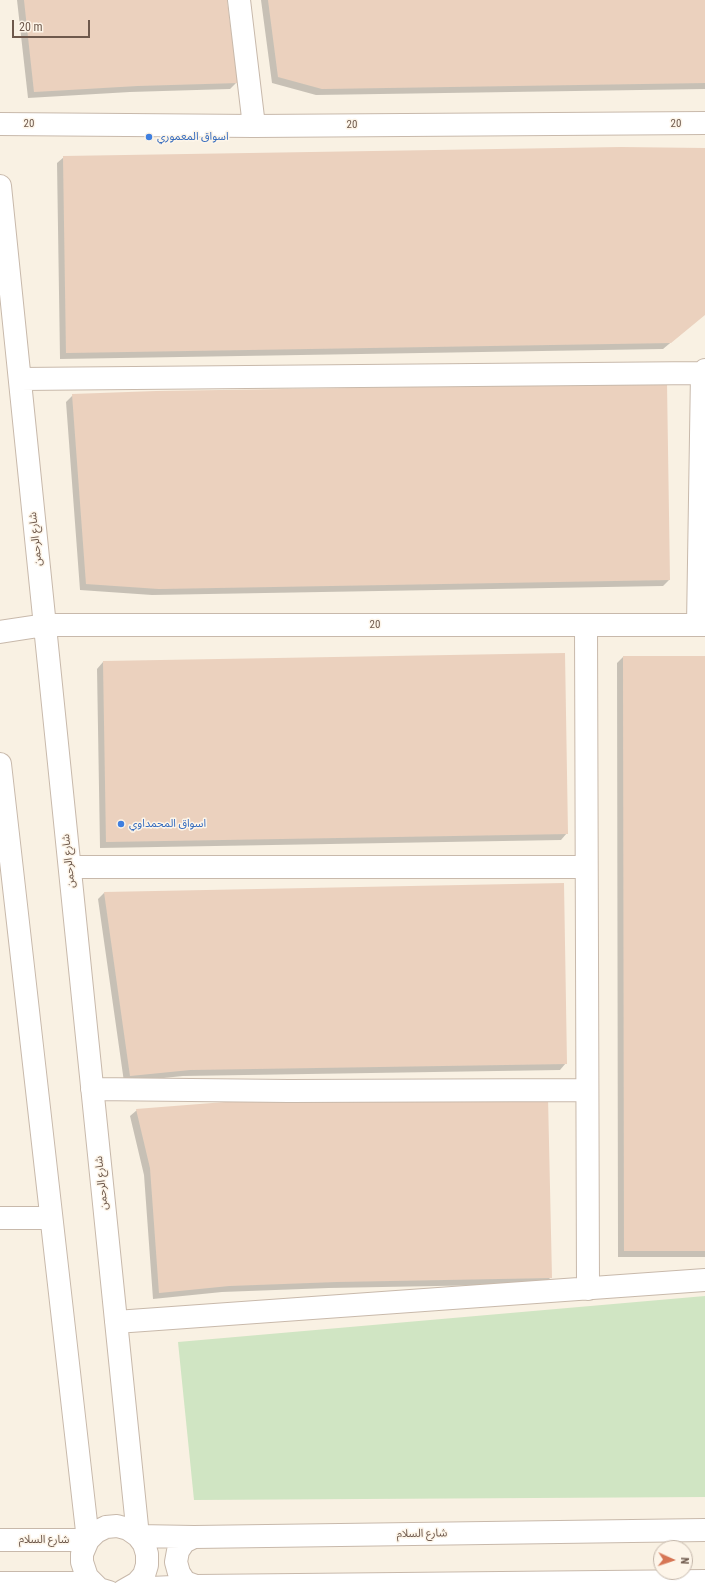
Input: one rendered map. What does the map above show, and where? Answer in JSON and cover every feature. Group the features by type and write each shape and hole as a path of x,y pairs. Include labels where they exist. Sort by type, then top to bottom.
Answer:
{"street":[{"path":"240,0 254,126"},
{"name":"20","path":"0,124 254,126 705,124"},
{"name":"شارع الرحمن","path":"0,186 138,1536"},
{"path":"20,379 703,371 702,625"},
{"name":"20","path":"0,632 45,625 702,625"},
{"path":"586,625 588,1289"},
{"path":"0,764 88,1540"},
{"path":"70,867 586,868"},
{"path":"92,1089 281,1091 587,1090"},
{"path":"0,1218 51,1218"},
{"path":"116,1322 705,1280"},
{"path":"117,1526 128,1529 138,1536 144,1544 147,1554 147,1565 144,1575 137,1583 111,1590 87,1577 82,1562 84,1547 88,1540 96,1532 106,1527 117,1526"},
{"name":"شارع السلام","path":"138,1536 194,1537 705,1530"},
{"path":"194,1537 184,1542 178,1551 176,1562 178,1573 185,1582 196,1586"},
{"name":"شارع السلام","path":"0,1540 88,1540"},
{"path":"52,1583 62,1578 69,1570 71,1561 69,1551 62,1544 53,1540"},
{"path":"0,1583 52,1583 111,1590 196,1586 705,1581"}],"green space":[{"path":"705,1296 705,1497 194,1500 178,1342"}],"building":[{"path":"24,0 227,0 238,83 137,86 34,92"},
{"path":"268,0 705,0 705,83 322,89 278,77"},
{"path":"621,147 705,148 705,315 671,343 66,353 63,156"},
{"path":"667,383 670,580 159,589 86,584 72,394 156,391"},
{"path":"565,653 568,834 106,842 103,661"},
{"path":"623,656 705,656 705,1251 624,1251"},
{"path":"564,883 567,1064 190,1070 130,1076 104,892"},
{"path":"548,1097 552,1278 336,1282 229,1286 159,1293 150,1168 136,1109 225,1102"}],"place":[{"name":"اسواق المعموري","path":"149,137"},
{"name":"اسواق المحمداوي","path":"121,824"}]}
